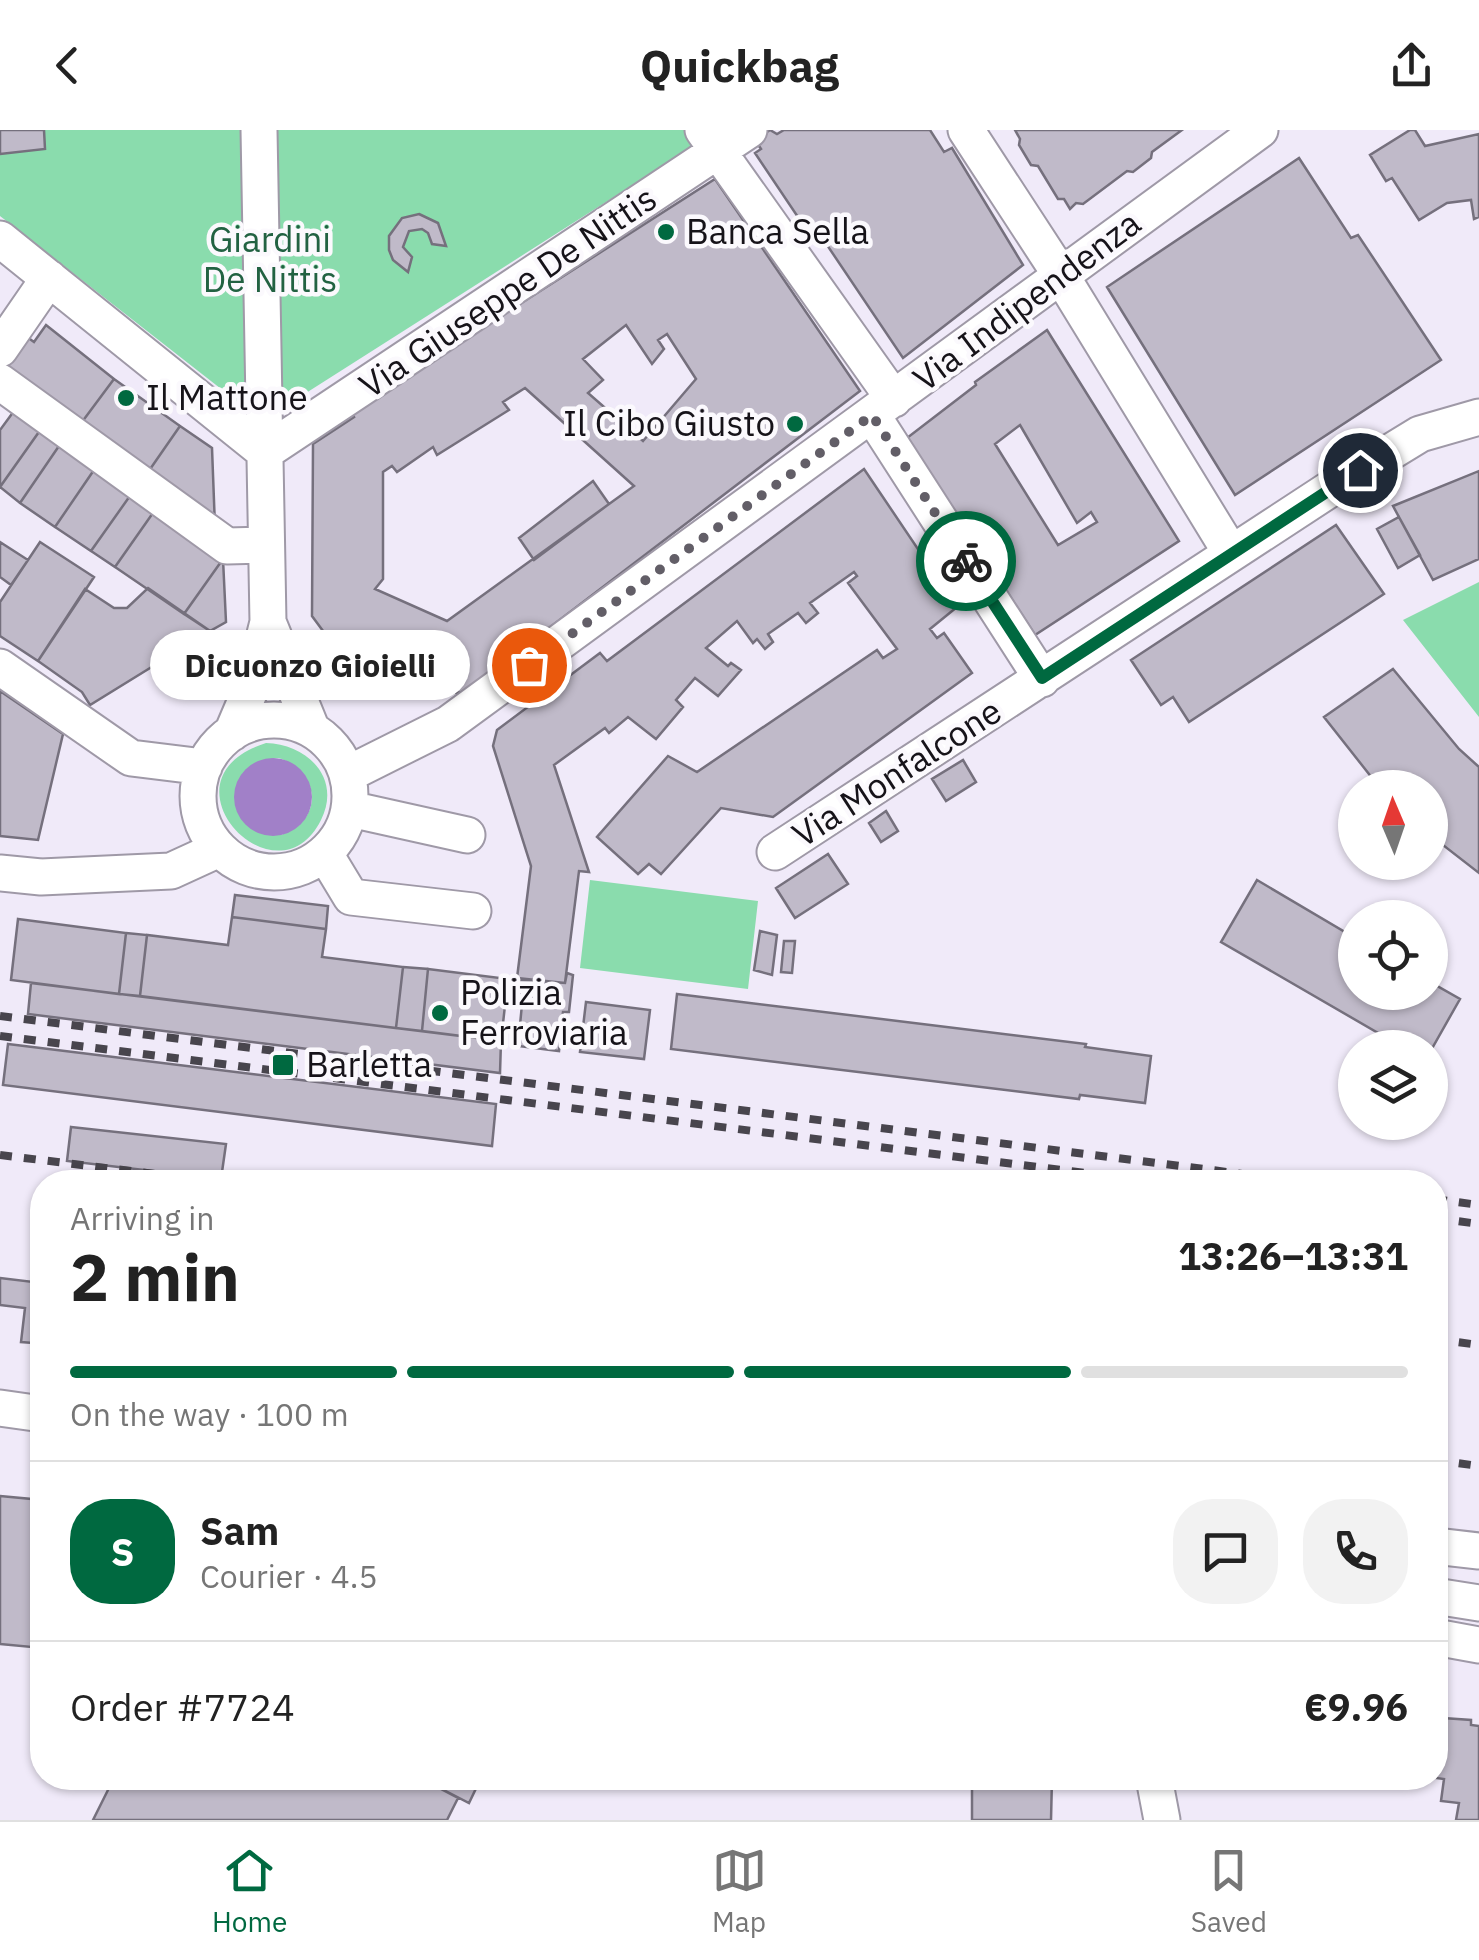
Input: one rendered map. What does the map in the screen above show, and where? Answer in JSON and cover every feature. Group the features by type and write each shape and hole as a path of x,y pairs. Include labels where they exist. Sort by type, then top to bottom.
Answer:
{"street":[{"path":"232,732 258,722 285,721 312,730 340,756 349,792 341,834 325,854 306,866 283,872 259,871 238,863 219,849 206,831 199,810 198,788 204,767 232,732 252,686 268,622 259,130"},
{"name":"Via Giuseppe De Nittis","path":"266,452 710,141 750,130"},
{"path":"966,130 1060,274 1231,553"},
{"name":"Via Indipendenza","path":"349,792 448,724 1260,130"},
{"path":"710,141 883,407 1042,678"},
{"path":"0,239 266,452"},
{"path":"0,349 49,278"},
{"path":"0,382 227,546 266,545"},
{"name":"Via Monfalcone","path":"775,852 1420,434 1479,416"},
{"path":"268,622 312,730"},
{"path":"0,667 131,758 204,767"},
{"path":"349,792 467,835"},
{"path":"0,873 42,877 171,872 219,849"},
{"path":"325,854 350,897 473,910"},
{"path":"0,1408 30,1412"},
{"path":"1448,1547 1479,1551"},
{"path":"1448,1598 1479,1603"},
{"path":"1448,1639 1479,1645"},
{"path":"1156,1790 1162,1820"}],"green space":[{"name":"Giardini De Nittis","path":"0,130 716,132 262,421 0,216"},
{"path":"1479,582 1479,717 1403,620"},
{"path":"266,743 295,750 317,766 327,790 326,805 321,820 301,844 278,851 254,844 234,828 222,807 220,783 234,760","holes":["279,758 303,774 312,796 305,819 281,835 244,822 236,799 240,779 266,760"]},
{"path":"590,880 758,901 748,989 580,968"}],"shaded area":[{"path":"273,758 288,761 300,770 309,782 309,812 300,824 288,833 273,836 258,833 246,824 237,812 234,797 237,782 246,770 258,761"}],"building":[{"path":"0,130 44,130 45,149 0,154"},
{"path":"770,130 777,134 784,130 930,130 944,152 952,148 1023,265 903,358 821,236 814,241 755,153 761,149 755,140"},
{"path":"1015,130 1182,130 1133,172 1127,171 1083,204 1076,203 1070,209 1064,199 1058,199 1038,166 1031,165"},
{"path":"1415,130 1425,146 1479,134 1479,217 1474,219 1471,200 1447,203 1419,220 1392,178 1386,181 1370,155"},
{"path":"1299,158 1351,238 1358,235 1441,360 1235,495 1107,287"},
{"path":"715,179 860,391 465,692 442,694 326,635 312,616 313,444 354,417 351,412","holes":["626,325 652,364 664,349 658,340 667,334 696,379 643,441 588,393 603,380 583,359","525,388 634,486 447,621 375,589 383,579 383,472 392,466 397,472 433,447 437,455 509,410 503,402"]},
{"path":"419,214 438,223 446,246 432,244 422,229 409,231 403,247 412,257 408,272 393,260 389,236 402,218"},
{"path":"46,325 114,379 79,426 4,369 27,337 34,342"},
{"path":"1047,330 1179,541 1035,635 907,438","holes":["1020,425 1077,523 1091,512 1097,522 1058,545 995,444"]},
{"path":"114,379 180,426 146,475 79,426"},
{"path":"14,411 41,429 0,487 0,430"},
{"path":"180,426 212,448 215,527 146,475"},
{"path":"41,429 61,443 20,503 0,487"},
{"path":"61,443 96,467 55,527 20,503"},
{"path":"96,467 132,493 91,551 55,527"},
{"path":"864,469 957,607 930,629 937,638 944,633 972,673 773,817 721,808 661,874 649,864 638,874 597,837 668,756 697,772 877,650 883,658 897,649 848,583 857,576 854,572 810,603 818,613 806,623 798,613 768,634 773,642 765,649 757,639 753,643 737,621 706,648 728,666 731,663 741,670 718,696 695,678 676,700 683,707 656,739 628,717 609,733 605,728 554,765 589,872 579,871 565,983 517,978 531,866 493,746 497,730 600,653 607,661"},
{"path":"1479,471 1479,559 1433,580 1393,506"},
{"path":"593,481 609,504 534,560 519,538"},
{"path":"132,493 155,510 115,567 91,551"},
{"path":"155,510 223,559 184,614 115,567"},
{"path":"1399,517 1420,555 1398,568 1377,529"},
{"path":"1336,525 1384,594 1189,722 1173,697 1161,705 1131,660"},
{"path":"0,542 28,560 11,585 0,577"},
{"path":"40,542 94,577 38,661 0,636 0,602"},
{"path":"223,559 226,622 210,631 184,614"},
{"path":"148,588 210,631 90,705 82,692 38,661 85,589 114,608 127,608"},
{"path":"1393,669 1459,749 1479,767 1479,873 1448,849 1448,770 1366,770 1324,717"},
{"path":"0,691 63,734 38,840 0,836"},
{"path":"963,760 976,782 946,801 932,779"},
{"path":"886,811 898,831 881,842 869,823"},
{"path":"828,854 848,884 795,918 776,888"},
{"path":"1257,880 1338,928 1338,1010 1221,942"},
{"path":"235,895 328,906 326,929 232,917"},
{"name":"Barletta","path":"232,917 326,929 322,957 403,967 396,1028 140,996 147,935 228,945"},
{"path":"18,919 126,933 119,994 11,980"},
{"path":"760,931 777,935 772,975 754,970"},
{"path":"126,933 147,935 140,996 119,994"},
{"path":"784,941 795,941 792,973 781,972"},
{"path":"403,967 428,969 422,1031 396,1028"},
{"path":"428,969 508,979 501,1041 422,1031"},
{"path":"567,973 573,975 569,1012 563,1012 559,1051 518,1046 522,1004 505,1002 508,979 565,983"},
{"path":"31,983 501,1041 500,1073 28,1014"},
{"path":"1448,992 1460,999 1442,1030 1373,1030 1338,1010 1448,1010"},
{"path":"677,994 1086,1044 1085,1047 1151,1056 1145,1103 1080,1095 1079,1099 671,1049"},
{"path":"586,1002 650,1010 644,1059 580,1052"},
{"path":"8,1044 496,1104 492,1146 3,1085"},
{"path":"71,1127 226,1144 222,1170 144,1170 67,1161"},
{"path":"0,1278 30,1282 30,1343 21,1342 25,1308 0,1305"},
{"path":"0,1496 30,1499 30,1647 0,1644"},
{"path":"1448,1718 1471,1720 1471,1725 1479,1726 1479,1820 1456,1820 1459,1803 1441,1801 1442,1790 1448,1790"},
{"path":"108,1790 443,1790 458,1798 447,1820 93,1820"},
{"path":"444,1790 475,1790 469,1803"},
{"path":"972,1790 1052,1790 1051,1820 972,1820"}],"railway":[{"path":"0,1016 1212,1170"},
{"path":"0,1036 1062,1170"},
{"path":"0,1155 123,1170"},
{"path":"1448,1201 1479,1205"},
{"path":"1448,1220 1479,1224"},
{"path":"1448,1341 1479,1345"},
{"path":"1448,1462 1479,1466"}],"way so far":[{"path":"529,665 872,415 966,561"}],"place":[{"name":"Banca Sella","path":"666,232"},
{"name":"Il Mattone","path":"126,398"},
{"name":"Il Cibo Giusto","path":"795,424"},
{"name":"Dicuonzo Gioielli","path":"529,665"},
{"name":"Polizia Ferroviaria","path":"440,1013"},
{"name":"Barletta","path":"283,1065"}],"route":[{"path":"966,561 1042,678 1360,470"}]}
